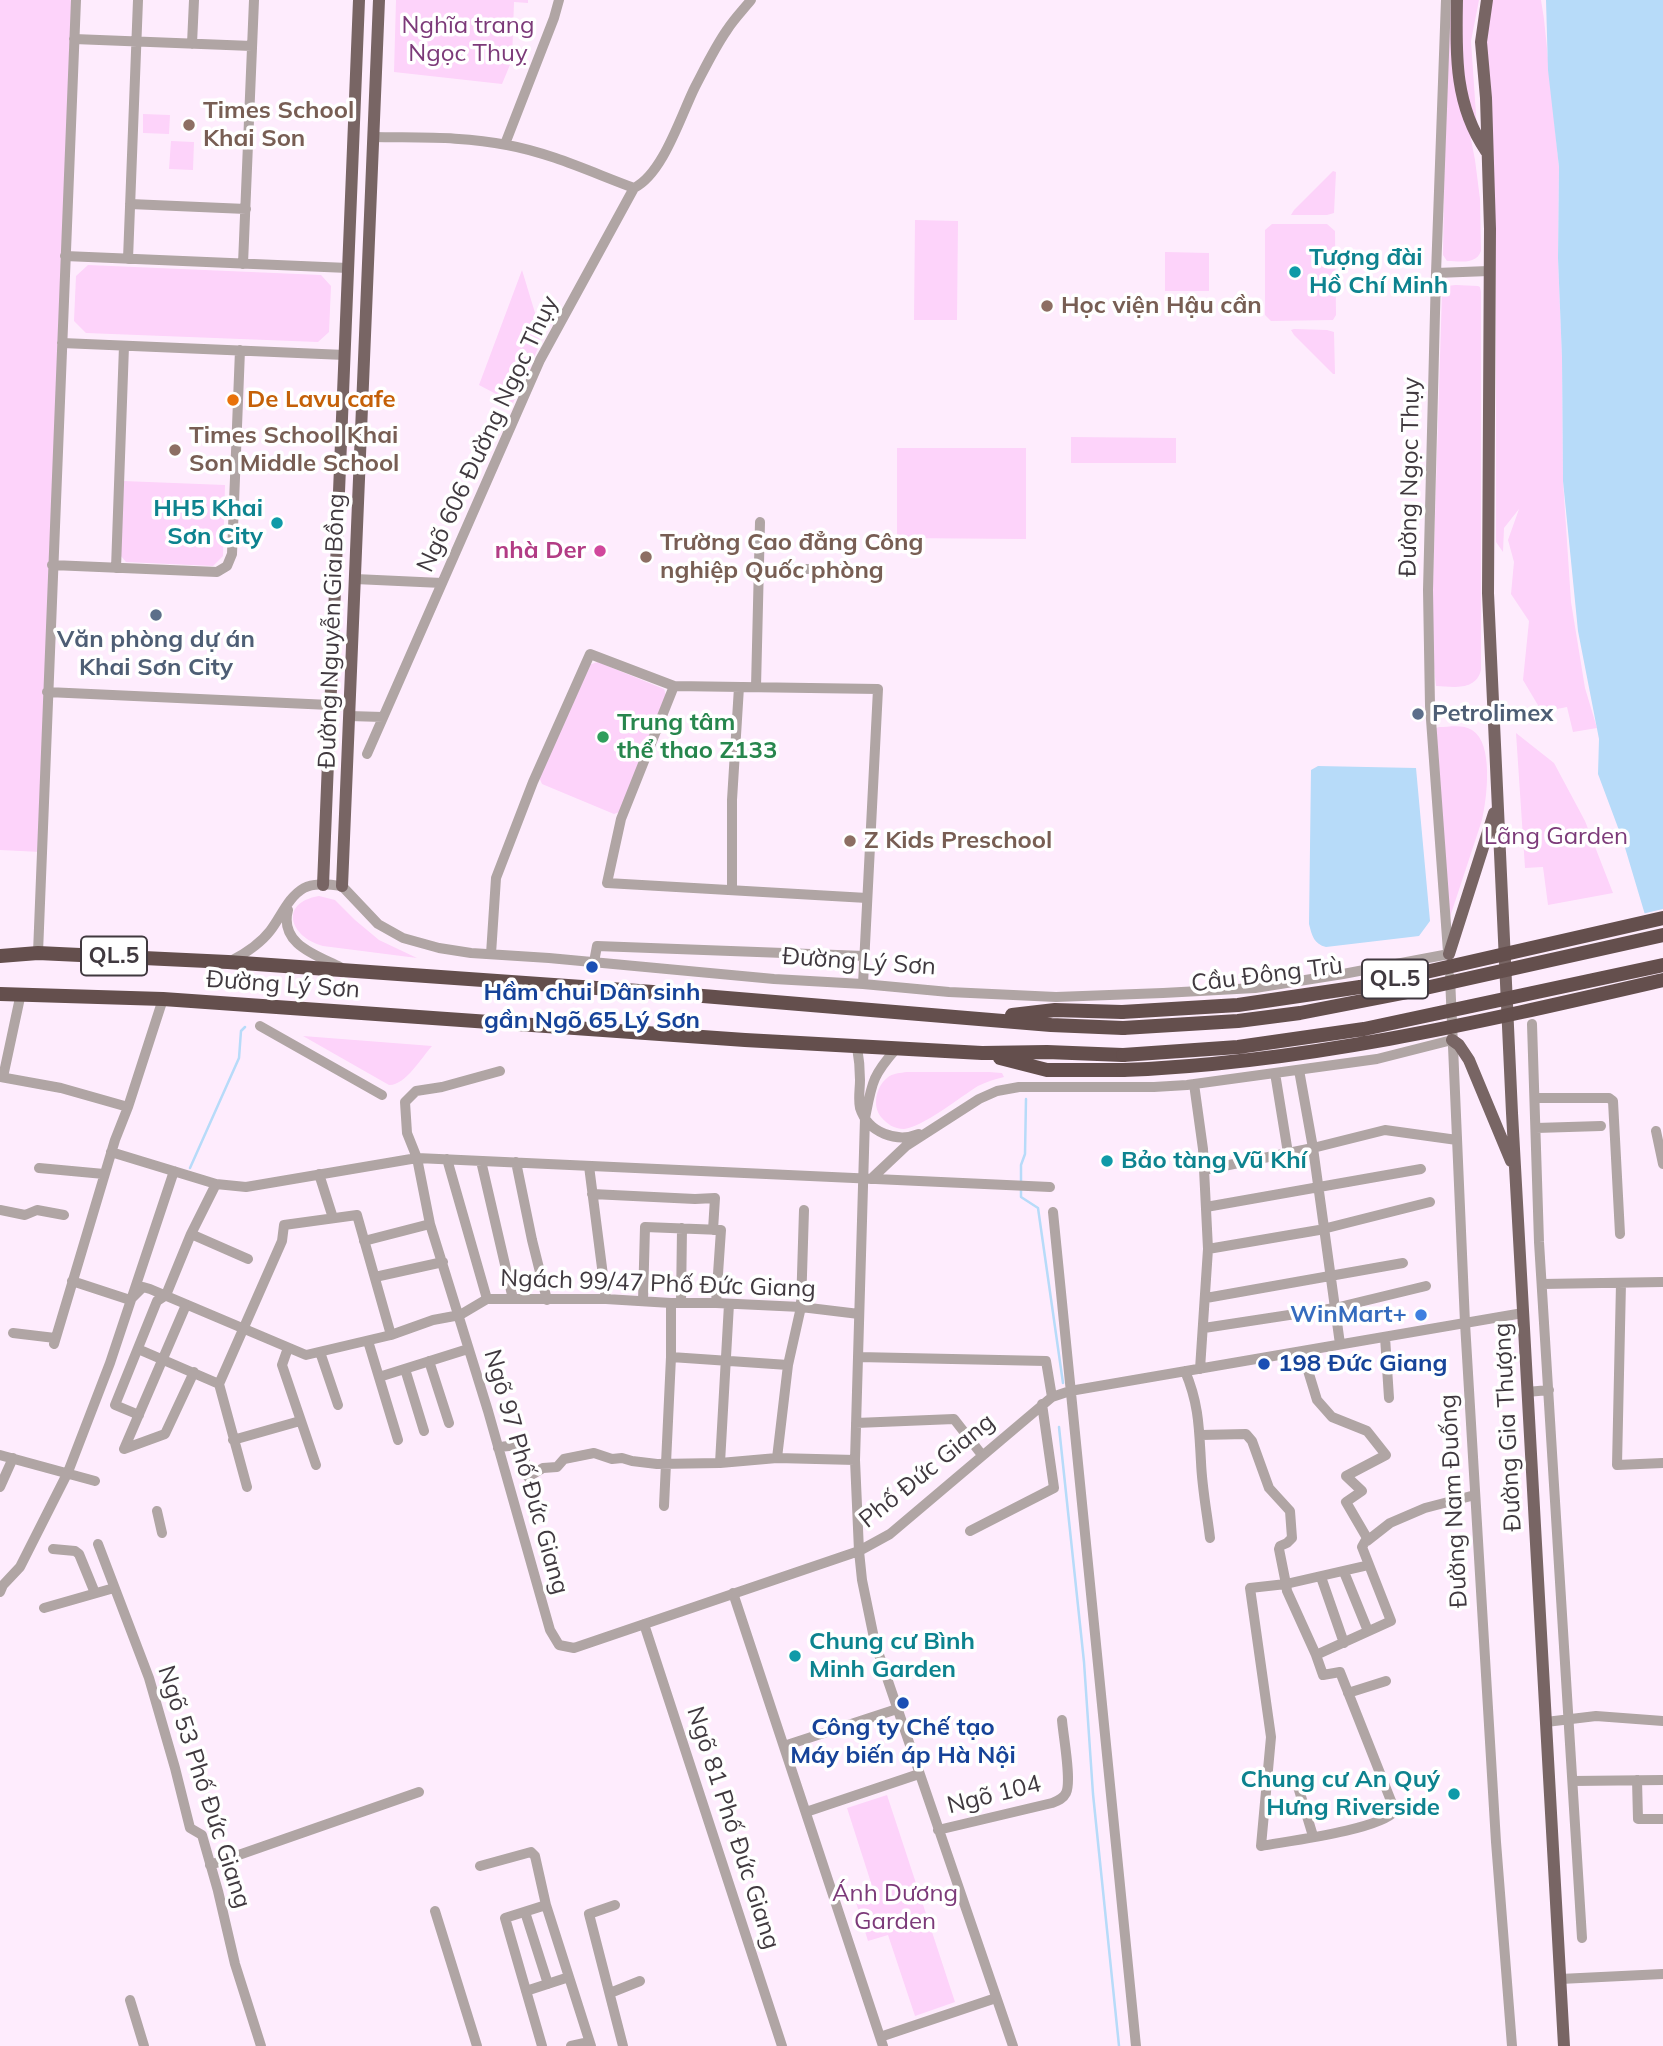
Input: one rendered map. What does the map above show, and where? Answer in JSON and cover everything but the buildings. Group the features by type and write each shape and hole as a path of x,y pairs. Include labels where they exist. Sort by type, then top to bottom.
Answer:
{"highway":[{"name":"Cầu Đông Trù","path":"1122,1012 1238,1004 1360,987 1663,918"},
{"name":"Cầu Đông Trù","path":"1123,1028 1238,1021 1300,1013 1663,935"},
{"name":"Đường Lý Sơn","path":"0,956 38,953 228,962 1051,1025 1123,1028"},
{"name":"QL.5","path":"1123,1062 1339,1033 1663,965"},
{"name":"QL.5","path":"1123,1062 1190,1067 1305,1054 1663,980"},
{"name":"Đường Lý Sơn","path":"0,994 163,999 982,1054 1047,1052 1123,1062"},
{"name":"Đường Lý Sơn","path":"981,1018 1055,1010 1122,1012"}],"main road":[{"name":"Đường Nguyễn Gia Bồng","path":"323,885 359,0"},
{"name":"Đường Nguyễn Gia Bồng","path":"342,886 379,0"},
{"path":"1457,0 1457,66 1462,97 1473,130 1487,152"},
{"path":"1449,954 1497,806 1488,593 1489,271 1482,42 1487,0"},
{"path":"348,268 368,269"},
{"path":"345,355 364,355"},
{"path":"330,705 349,716"},
{"name":"Đường Gia Thượng","path":"1497,806 1564,2046"},
{"path":"1452,1040 1469,1060 1515,1172"}],"street":[{"path":"38,953 76,0"},
{"path":"128,259 138,0"},
{"path":"192,44 194,0"},
{"path":"243,264 254,0"},
{"path":"505,144 559,0"},
{"name":"Ngõ 606 Đường Ngọc Thụy","path":"367,754 544,351 634,188 643,184 676,132 695,88 727,30 751,0"},
{"name":"Đường Ngọc Thụy","path":"1446,0 1430,498 1429,659 1430,706 1449,954"},
{"path":"74,39 252,46"},
{"path":"373,137 468,139 505,144 634,188"},
{"path":"130,204 246,209"},
{"path":"65,256 348,268"},
{"path":"1436,273 1489,271"},
{"path":"62,343 345,355"},
{"path":"116,568 124,346"},
{"path":"52,565 217,572 227,566 232,554 240,350"},
{"path":"756,687 760,522"},
{"path":"759,569 841,569"},
{"path":"355,579 442,583"},
{"path":"491,954 496,878 533,782 590,653 674,686 878,689 863,984"},
{"path":"674,686 621,819 607,883 867,898"},
{"path":"732,890 732,800 739,687"},
{"path":"47,692 330,705"},
{"path":"349,716 383,718"},
{"path":"290,900 304,888 313,885 342,886"},
{"name":"Đường Lý Sơn","path":"342,886 378,924 390,932 439,948 949,992 1056,997 1255,988 1449,954"},
{"name":"Đường Lý Sơn","path":"228,962 258,943 273,927 290,900"},
{"name":"Đường Lý Sơn","path":"290,900 286,925 295,941 302,948 347,970"},
{"path":"594,962 597,946 864,956"},
{"name":"Đường Nam Đuống","path":"1449,954 1465,1323 1496,1842 1512,2046"},
{"path":"21,993 2,1077 61,1088 128,1107"},
{"path":"13,1333 54,1341 111,1152 163,999"},
{"name":"Đường Gia Thượng","path":"1532,1024 1542,1284 1582,1938"},
{"path":"260,1026 382,1095"},
{"path":"867,1179 906,1146 988,1094 1007,1088 1154,1087 1194,1084 1377,1059 1452,1040"},
{"path":"857,1046 860,1068 859,1105 865,1118 885,1135 897,1138 916,1135 951,1118"},
{"path":"859,1551 855,1460 863,1194 867,1179 865,1118 871,1083 896,1049"},
{"path":"1298,1070 1313,1148 1340,1344"},
{"name":"Ngõ 97 Phố Đức Giang","path":"500,1071 442,1087 416,1091 405,1102 407,1133 417,1158 430,1224 460,1315 550,1630 559,1645 574,1648 859,1551"},
{"path":"1275,1073 1288,1153"},
{"path":"1194,1084 1203,1149 1208,1249 1200,1368"},
{"path":"1536,1098 1609,1098 1613,1101 1620,1234"},
{"path":"1536,1128 1601,1126"},
{"path":"1204,1170 1385,1130 1457,1140"},
{"path":"1656,1131 1663,1164"},
{"path":"111,1152 216,1184 246,1187 417,1158 1050,1188"},
{"path":"447,1159 487,1299"},
{"path":"481,1161 513,1299"},
{"path":"516,1162 547,1300"},
{"path":"589,1166 606,1299"},
{"path":"39,1168 104,1174"},
{"path":"1206,1208 1421,1169"},
{"path":"0,1592 20,1567 68,1472 110,1363 174,1171"},
{"path":"319,1174 332,1219"},
{"path":"139,1415 115,1405 157,1301 166,1295 191,1234 216,1184"},
{"path":"592,1194 715,1198 716,1303"},
{"path":"1208,1249 1324,1229 1430,1202"},
{"path":"0,1210 25,1215 37,1210 64,1215"},
{"path":"777,1458 788,1366 801,1307 804,1210"},
{"path":"1053,1212 1136,2046"},
{"path":"247,1487 219,1384 282,1241 284,1225 357,1215 391,1335"},
{"path":"364,1241 430,1224"},
{"path":"643,1301 645,1227 717,1230"},
{"path":"664,1506 671,1357 682,1228"},
{"path":"191,1234 248,1259"},
{"path":"375,1278 443,1262"},
{"path":"1206,1298 1403,1263"},
{"path":"72,1281 130,1300"},
{"path":"1542,1284 1663,1282"},
{"path":"1621,1283 1617,1465 1663,1462"},
{"path":"1204,1328 1335,1308 1426,1286"},
{"path":"130,1300 143,1287 306,1356 320,1352 338,1405"},
{"name":"Ngách 99/47 Phố Đức Giang","path":"320,1352 460,1315 487,1299 716,1303 801,1307 859,1314"},
{"path":"720,1463 729,1304"},
{"path":"186,1305 124,1449 165,1434 194,1373"},
{"name":"Phố Đức Giang","path":"1013,2046 874,1643 859,1551 890,1534 1052,1397 1070,1391 1523,1313"},
{"path":"1385,1337 1389,1398"},
{"path":"368,1341 398,1440"},
{"path":"288,1348 282,1365 316,1465"},
{"path":"138,1349 219,1384"},
{"path":"379,1377 468,1349"},
{"path":"1302,1351 1317,1400 1332,1417 1367,1431 1386,1455 1346,1476 1362,1491 1346,1503 1367,1541"},
{"path":"671,1357 788,1366"},
{"path":"858,1357 1046,1361 1052,1397"},
{"path":"429,1361 449,1423"},
{"path":"405,1369 424,1431"},
{"path":"1185,1371 1192,1387 1201,1436 1201,1462 1210,1538"},
{"path":"1527,1392 1549,1390"},
{"path":"970,1531 1054,1488 1042,1404"},
{"path":"856,1423 954,1419 982,1455"},
{"path":"233,1440 300,1421"},
{"path":"1201,1436 1246,1434 1252,1441 1269,1488 1290,1511 1292,1538 1279,1549 1286,1584 1287,1591 1323,1675 1340,1672 1395,1811 1391,1816 1365,1826 1261,1846 1271,1737 1250,1588 1286,1584 1369,1565"},
{"path":"498,1448 507,1445 524,1454 528,1477 543,1468 557,1467 564,1459 594,1453 612,1459 666,1463 720,1463 777,1458 855,1460"},
{"path":"0,1455 95,1481"},
{"path":"0,1487 13,1458"},
{"path":"1316,1655 1391,1621 1362,1547 1367,1541 1390,1523 1425,1508 1475,1495"},
{"path":"157,1511 162,1533"},
{"name":"Ngõ 53 Phố Đức Giang","path":"98,1544 149,1678 190,1828 202,1835 235,1964 261,2046"},
{"path":"53,1549 79,1553 95,1593"},
{"path":"1345,1572 1368,1631"},
{"path":"1321,1577 1344,1643"},
{"path":"44,1608 114,1588"},
{"path":"733,1593 881,2041 996,1998"},
{"name":"Ngõ 81 Phố Đức Giang","path":"644,1623 782,2046"},
{"path":"1348,1693 1386,1681"},
{"path":"784,1746 897,1709"},
{"path":"1546,1722 1596,1716 1663,1720"},
{"name":"Ngõ 104","path":"939,1830 1052,1803 1065,1796 1068,1779 1062,1720"},
{"path":"806,1812 919,1774"},
{"path":"1267,1782 1296,1780 1313,1836"},
{"path":"1637,1780 1638,1819 1663,1819"},
{"path":"1573,1782 1663,1780"},
{"path":"211,1865 419,1792"},
{"path":"481,1866 531,1852 535,1856 546,1905 590,2044 571,2046"},
{"path":"542,2046 505,1918 546,1905"},
{"path":"615,1905 589,1914 623,2046"},
{"path":"435,1911 477,2046"},
{"path":"525,1912 548,1984"},
{"path":"1560,1979 1663,1974"},
{"path":"526,1991 569,1977"},
{"path":"610,1993 640,1982"},
{"path":"130,2000 144,2046"}],"green space":[{"path":"0,0 73,0 41,852 0,850"},
{"name":"Nghĩa trang Ngọc Thuỵ","path":"396,0 528,0 528,3 514,2 512,60 502,84 394,72"},
{"path":"1450,0 1454,0 1480,199 1481,251 1475,258 1462,262 1447,261 1443,255"},
{"path":"1461,0 1479,0 1471,41 1477,129 1461,74"},
{"path":"1490,0 1541,0 1544,19 1559,167 1558,258 1563,481 1571,602 1585,688 1597,728 1573,732 1567,707 1542,712 1523,680 1529,621 1511,594 1514,562 1508,540 1519,509 1504,528 1503,552 1496,542 1496,233 1486,56"},
{"path":"143,114 170,115 169,134 143,133"},
{"path":"171,141 194,142 193,170 169,169"},
{"path":"1333,171 1336,172 1334,213 1291,215 1294,210"},
{"path":"915,220 958,221 957,320 914,320"},
{"path":"1272,224 1327,224 1335,231 1336,315 1333,320 1271,321 1265,315 1265,230"},
{"path":"1165,252 1209,253 1209,291 1165,291"},
{"path":"88,265 321,275 331,286 329,332 318,342 86,333 74,321 76,276"},
{"path":"522,270 539,326 540,344 513,403 479,385"},
{"path":"1478,286 1481,292 1481,670 1469,685 1450,687 1436,686 1432,614 1442,293 1445,287"},
{"path":"1291,330 1334,332 1335,374 1294,335"},
{"path":"1071,437 1176,438 1176,463 1071,463"},
{"path":"897,448 1026,448 1026,539 897,538"},
{"path":"123,481 225,485 223,556 213,566 126,562 120,555"},
{"name":"Trung tâm thể thao Z133","path":"598,662 664,689 667,698 622,811 614,814 542,784 539,777 585,666"},
{"path":"1460,726 1472,730 1484,746 1487,772 1482,820 1449,920 1436,728"},
{"name":"Lãng Garden","path":"1516,733 1554,763 1585,821 1613,893 1548,905 1543,867 1525,868"},
{"path":"319,896 335,900 379,940 417,958 323,946 312,942 296,928 294,913 306,900"},
{"path":"303,1036 432,1046 407,1076 389,1085"},
{"path":"907,1072 989,1072 1002,1073 1004,1077 978,1086 921,1123 900,1129 891,1126 878,1113 876,1097 887,1078"},
{"name":"Ánh Dương Garden","path":"887,1795 955,2002 915,2016 888,1935 868,1941 854,1896 873,1889 847,1808"}],"water":[{"path":"1546,0 1663,0 1663,975 1623,841 1598,774 1599,739 1578,631 1563,481 1558,258 1559,167 1548,70"},
{"path":"1318,766 1416,768 1430,921 1419,936 1326,947 1314,939 1309,924 1311,770"}],"pier":[{"path":"1663,909 1663,978 1660,976 1642,914"}],"waterway":[{"path":"190,1168 239,1058 241,1031 245,1027"},
{"path":"1021,1181 1021,1165 1025,1154 1026,1099"},
{"path":"1021,1188 1021,1197 1038,1208 1063,1383"},
{"path":"1059,1427 1084,1662 1093,1794 1119,2046"}],"place":[{"name":"Times School Khai Son","path":"189,125"},
{"name":"Tượng đài Hồ Chí Minh","path":"1295,272"},
{"name":"Học viện Hậu cần","path":"1047,306"},
{"name":"De Lavu cafe","path":"233,400"},
{"name":"Times School Khai Son Middle School","path":"175,450"},
{"name":"HH5 Khai Sơn City","path":"277,523"},
{"name":"nhà Der","path":"600,551"},
{"name":"Trường Cao đẳng Công nghiệp Quốc phòng","path":"646,557"},
{"name":"Văn phòng dự án Khai Sơn City","path":"156,615"},
{"name":"Petrolimex","path":"1418,714"},
{"name":"Trung tâm thể thao Z133","path":"603,737"},
{"name":"Z Kids Preschool","path":"850,841"},
{"name":"Hầm chui Dân sinh gần Ngõ 65 Lý Sơn","path":"592,967"},
{"name":"Bảo tàng Vũ Khí","path":"1107,1161"},
{"name":"WinMart+","path":"1421,1315"},
{"name":"198 Đức Giang","path":"1264,1364"},
{"name":"Chung cư Bình Minh Garden","path":"795,1656"},
{"name":"Công ty Chế tạo Máy biến áp Hà Nội","path":"903,1703"},
{"name":"Chung cư An Quý Hưng Riverside","path":"1454,1794"}]}
